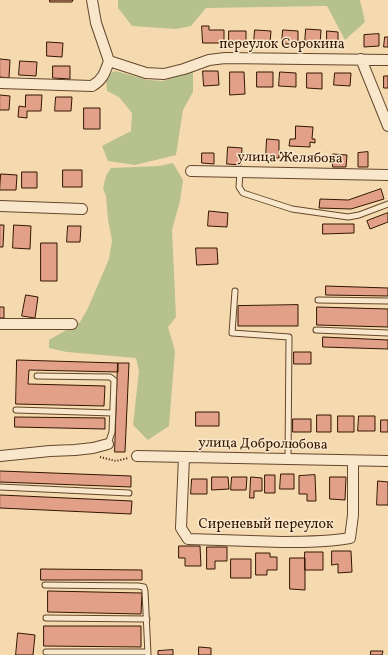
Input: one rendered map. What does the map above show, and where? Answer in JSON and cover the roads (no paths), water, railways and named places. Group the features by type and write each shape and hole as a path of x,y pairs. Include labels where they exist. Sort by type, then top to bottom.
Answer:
{"street":[{"path":"0,83 92,86 99,82 104,76 109,61 96,23 92,0"},
{"name":"переулок Сорокина","path":"109,61 146,73 164,74 184,70 209,60 225,58 388,60"},
{"path":"361,59 388,126"},
{"name":"улица Желябова","path":"191,171 388,175"},
{"path":"0,206 82,209"},
{"path":"0,324 72,324"},
{"path":"0,456 50,450 81,449 108,444"},
{"name":"улица Добролюбова","path":"137,456 388,461"},
{"name":"Сиреневый переулок","path":"184,457 181,528 188,539 259,541 316,542 336,541 350,538 353,516 353,461"}],"lane":[{"path":"240,172 239,187 243,193 292,208 348,217 359,215 388,204"},
{"path":"235,291 232,333 289,337 288,459"},
{"path":"318,300 388,301"},
{"path":"316,330 388,333"},
{"path":"37,376 110,377 114,380 112,432 108,444"},
{"path":"16,410 113,412"},
{"path":"0,487 129,493"},
{"path":"45,585 144,587 148,653 46,652"},
{"path":"46,618 147,619"}]}
